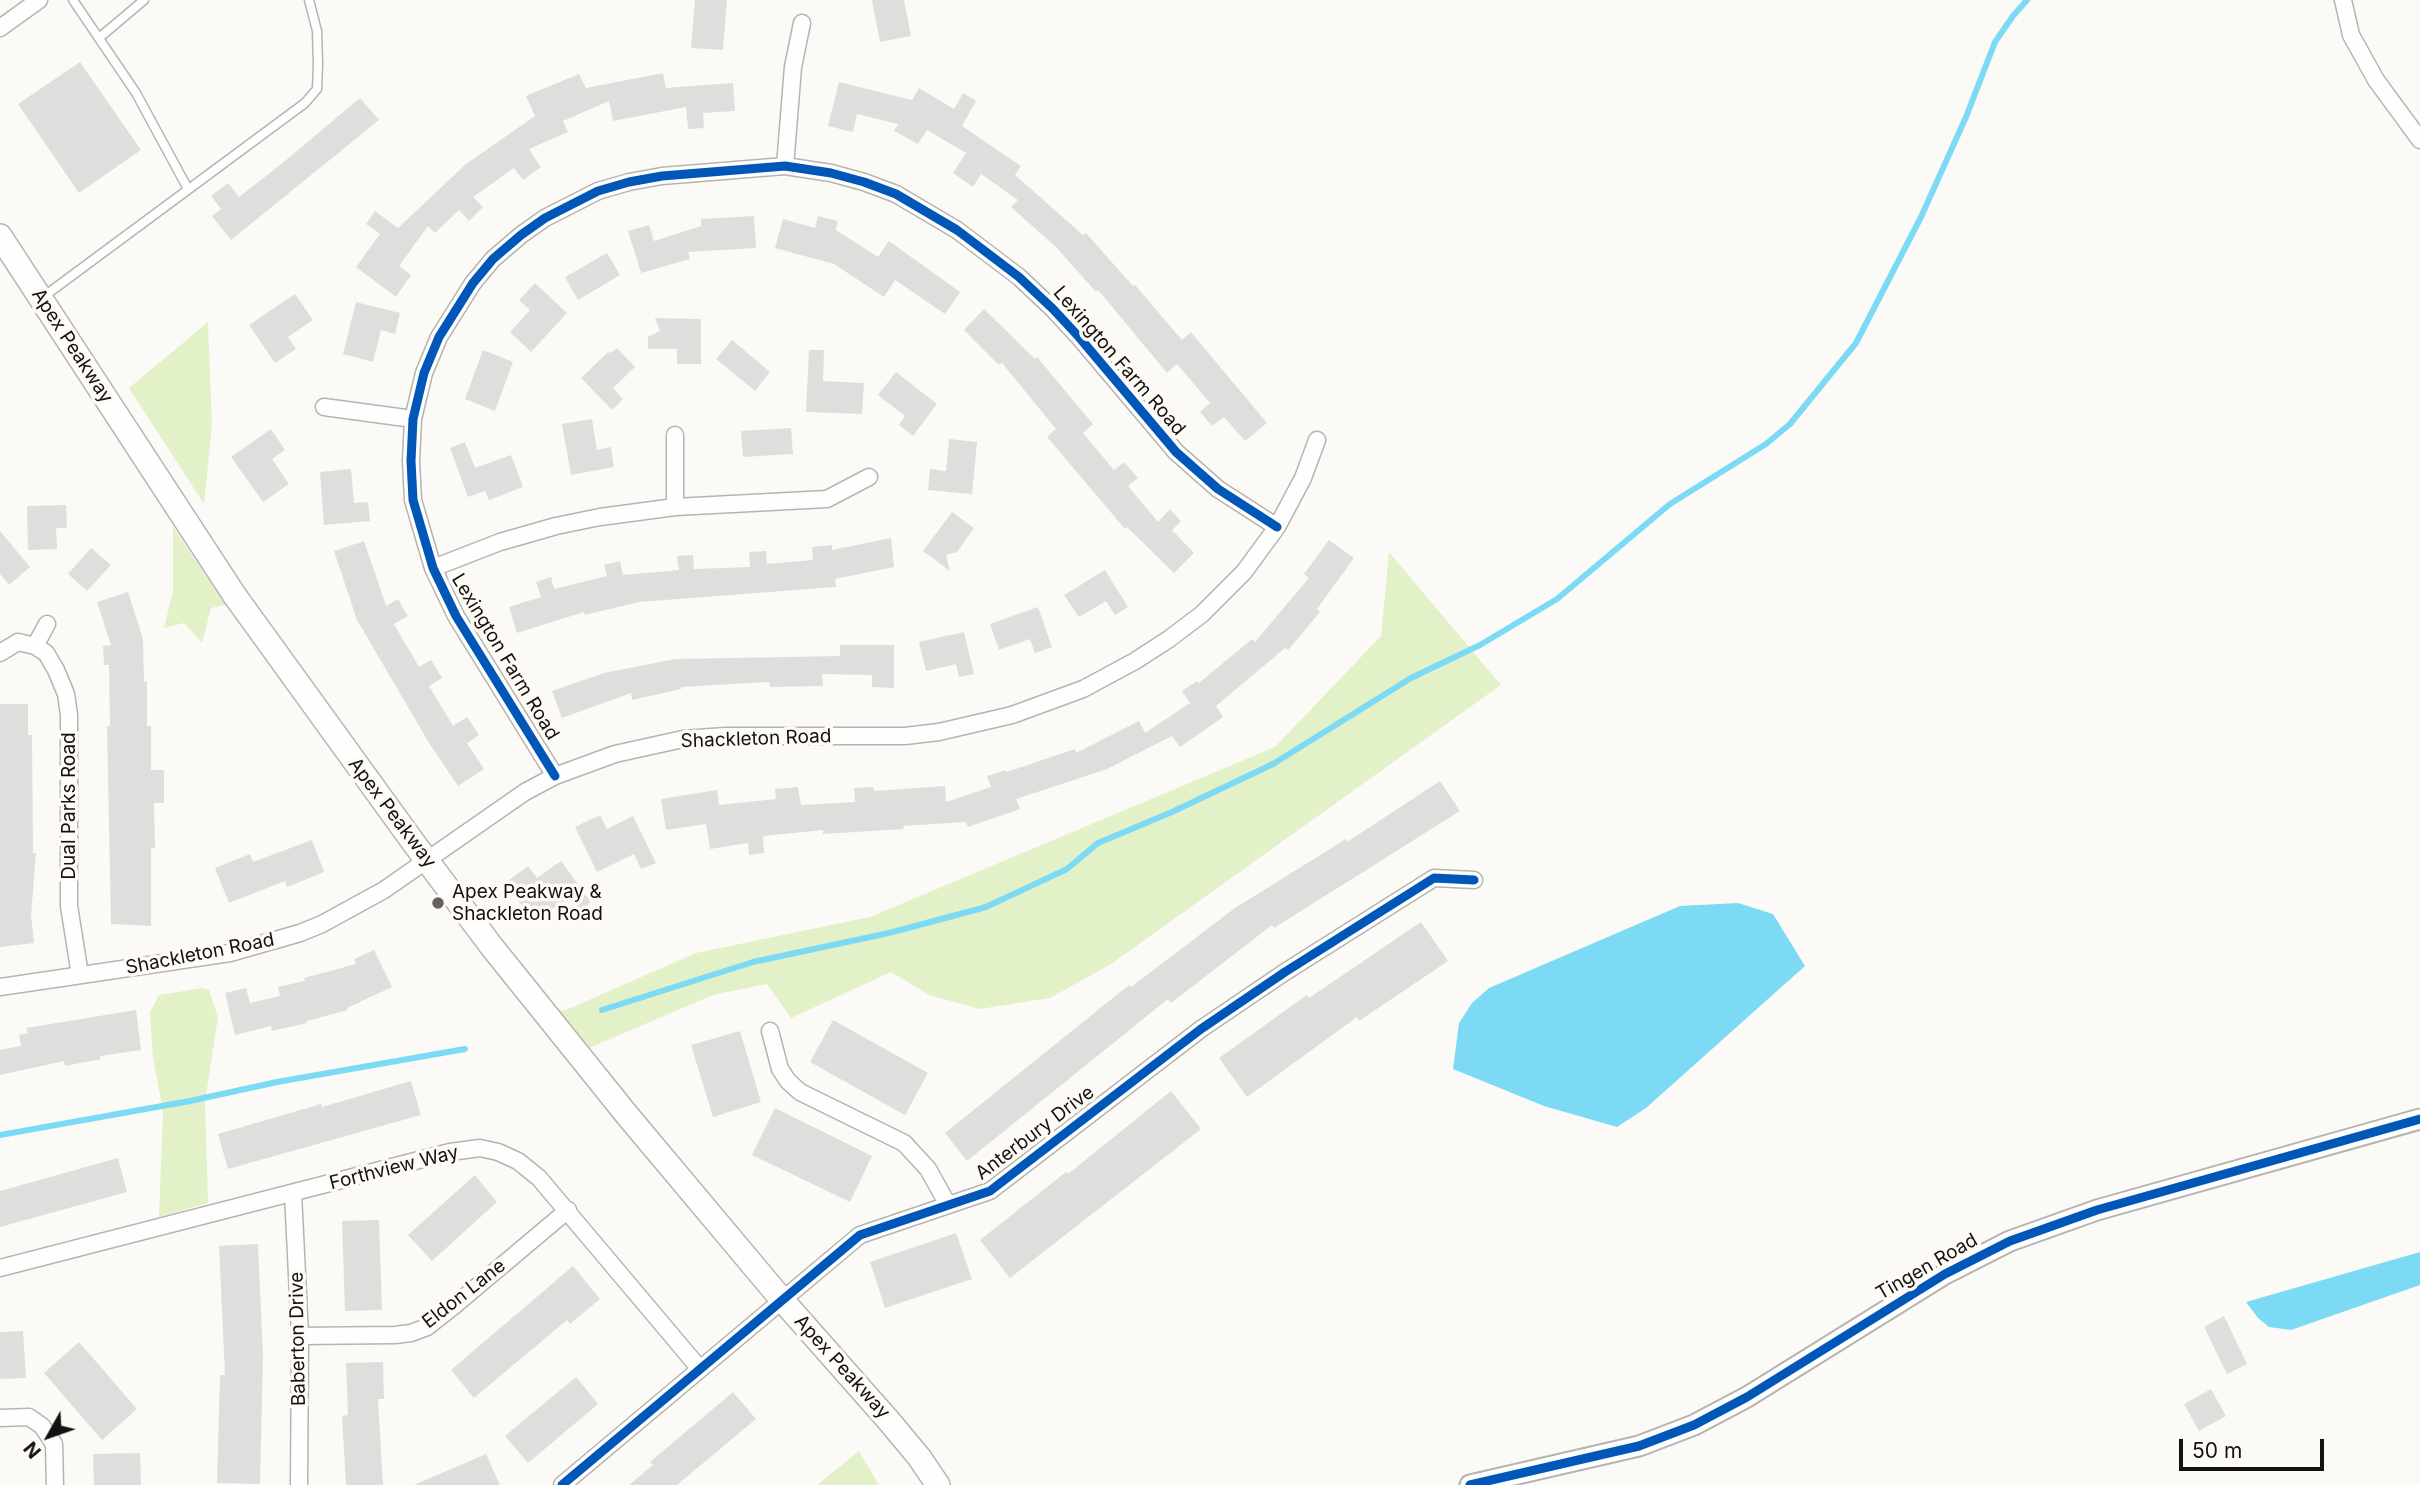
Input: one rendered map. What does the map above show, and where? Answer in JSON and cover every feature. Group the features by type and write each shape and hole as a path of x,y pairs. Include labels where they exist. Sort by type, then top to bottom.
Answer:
{"main road":[{"name":"Apex Peakway","path":"0,236 235,596 426,859 602,1085 783,1301 890,1421 938,1485"}],"street":[{"path":"0,28 39,0"},
{"path":"2343,0 2351,35 2376,80 2420,140"},
{"path":"785,166 793,67 802,23"},
{"name":"Lexington Farm Road","path":"555,776 456,616 433,568 413,500 413,419 424,373 439,337 454,310 493,259 521,234 586,196 629,182 662,176 785,166 831,173 895,194 926,210 989,253 1053,309 1176,452 1218,489 1278,527"},
{"path":"324,407 413,419"},
{"path":"675,435 675,507"},
{"name":"Shackleton Road","path":"0,987 230,953 300,933 384,890 525,792 555,776 615,754 683,739 725,736 905,736 976,725 1083,689 1169,639 1202,614 1230,586 1262,550 1278,527 1303,478 1317,440"},
{"path":"433,568 500,542 556,526 675,507 827,499 869,477"},
{"path":"0,653 18,642 35,646 47,624"},
{"name":"Dual Parks Road","path":"35,646 46,653 56,670 66,694 69,715 69,906 80,975"},
{"name":"Anterbury Drive","path":"562,1485 860,1235 978,1196 996,1187 1201,1029 1285,972 1434,878 1474,880"},
{"path":"770,1031 780,1069 800,1092 904,1143 929,1169 948,1205"},
{"name":"Tingen Road","path":"1470,1485 1639,1446 1694,1426 1747,1397 1945,1274 2010,1241 2097,1210 2420,1119"},
{"name":"Forthview Way","path":"0,1268 450,1152 480,1148 518,1161 539,1178 701,1369"},
{"name":"Baberton Drive","path":"293,1193 300,1336 299,1485"},
{"name":"Eldon Lane","path":"300,1336 395,1335 411,1333 427,1326 456,1305 568,1210"},
{"path":"0,1418 29,1417 42,1426 54,1444 55,1485"}],"lane":[{"path":"73,0 136,93 188,189"},
{"path":"99,38 145,0"},
{"path":"41,298 305,103 317,89 317,31 309,0"}],"green space":[{"path":"208,322 212,425 204,504 129,388"},
{"path":"173,527 226,605 211,608 202,643 184,623 164,628 173,591"},
{"path":"1389,552 1501,685 1111,964 1050,998 980,1009 929,995 891,972 791,1018 767,984 713,995 582,1051 554,1011 566,1010 696,953 870,917 1275,747 1381,636"},
{"path":"203,988 209,990 218,1017 205,1102 208,1203 159,1217 163,1112 153,1058 150,1012 159,995"},
{"path":"859,1451 879,1485 817,1485"}],"water":[{"path":"1738,903 1773,914 1805,966 1646,1108 1617,1127 1544,1106 1453,1069 1459,1023 1472,1003 1489,988 1680,906"},
{"path":"2420,1252 2420,1285 2291,1330 2269,1327 2246,1302"}],"building":[{"path":"695,0 727,0 723,50 691,48"},
{"path":"872,0 904,0 911,36 880,42"},
{"path":"80,62 141,150 79,193 18,104"},
{"path":"663,73 666,88 733,83 735,111 703,113 704,128 688,129 686,107 613,121 609,101 563,121 568,132 529,149 541,167 523,180 514,168 473,197 483,207 469,221 459,210 435,233 428,226 399,266 411,275 396,297 356,267 380,234 366,224 375,211 398,228 466,164 535,116 526,96 579,74 586,88"},
{"path":"839,82 912,100 919,88 954,109 963,93 976,101 962,126 1021,166 1015,175 1083,235 1086,233 1182,340 1191,332 1267,423 1245,441 1224,417 1212,426 1200,412 1210,403 1177,364 1167,373 1098,290 1096,292 1056,247 1011,207 1018,200 981,174 973,187 953,173 966,153 927,130 918,144 894,131 898,124 857,114 853,132 828,126"},
{"path":"360,98 379,120 231,240 212,216 221,209 211,196 228,183 239,197"},
{"path":"754,216 756,248 688,252 690,259 641,273 628,231 649,225 654,241 701,226 701,219"},
{"path":"818,216 838,221 836,230 878,257 889,241 960,292 945,314 895,280 884,297 834,264 775,248 783,219 815,228"},
{"path":"607,253 620,275 578,300 565,277"},
{"path":"535,283 567,313 531,352 510,332 530,310 519,300"},
{"path":"295,294 313,320 288,337 296,349 275,363 249,325"},
{"path":"356,302 400,313 395,334 381,330 373,362 343,354"},
{"path":"984,309 1035,359 1037,357 1093,424 1083,433 1114,470 1124,462 1138,478 1128,486 1158,522 1170,509 1181,521 1172,530 1194,553 1174,573 1127,527 1125,529 1047,437 1056,429 1002,363 999,365 964,330"},
{"path":"655,318 701,319 701,364 677,364 677,349 648,349 648,337 660,331"},
{"path":"732,340 770,372 755,391 716,359"},
{"path":"617,348 635,367 613,388 623,399 612,410 581,378 608,352"},
{"path":"483,350 513,362 495,411 465,399"},
{"path":"809,350 824,350 823,381 864,383 862,414 806,412"},
{"path":"896,372 937,404 913,436 899,425 905,416 878,395"},
{"path":"592,419 597,450 611,447 614,467 571,475 562,424"},
{"path":"791,428 793,454 743,457 741,431"},
{"path":"271,429 285,450 272,459 289,484 263,502 231,457"},
{"path":"949,439 977,442 972,494 928,490 930,469 946,471"},
{"path":"465,442 475,468 511,455 523,487 489,500 485,491 468,497 450,448"},
{"path":"351,469 354,503 368,502 370,521 324,525 320,472"},
{"path":"66,505 67,528 56,528 57,549 28,550 27,506"},
{"path":"952,512 974,528 957,552 946,555 950,571 923,551"},
{"path":"0,531 30,567 9,585 0,574"},
{"path":"891,538 894,567 835,579 836,587 639,602 585,615 584,612 517,633 509,607 541,597 536,582 551,577 554,589 607,576 604,565 620,561 623,575 679,570 677,556 693,555 694,569 750,567 749,552 766,551 767,564 813,560 812,547 832,545 832,550"},
{"path":"1329,540 1354,558 1317,609 1320,612 1288,650 1285,648 1216,706 1223,717 1180,747 1172,736 1107,769 1016,799 1020,809 968,827 966,822 903,826 904,829 823,834 823,830 763,836 764,853 749,855 748,843 710,849 706,824 666,830 661,799 717,790 719,805 776,799 775,789 798,787 801,805 855,802 854,788 873,787 874,791 945,786 946,802 991,787 987,776 1075,749 1076,753 1139,721 1145,733 1190,703 1182,691 1197,681 1199,683 1252,639 1255,642 1309,578 1304,574"},
{"path":"364,541 386,606 398,599 408,616 394,624 419,667 431,660 442,678 429,686 453,726 467,717 479,735 467,743 484,769 458,786 429,743 357,620 334,551"},
{"path":"91,548 111,565 87,591 68,574"},
{"path":"1105,570 1128,607 1115,615 1106,601 1079,617 1064,595"},
{"path":"128,592 143,639 147,726 151,726 151,770 164,770 164,803 154,803 151,926 111,924 107,726 110,726 109,665 104,665 103,646 111,645 97,602"},
{"path":"1038,607 1052,647 1035,653 1030,639 999,650 990,624"},
{"path":"964,632 974,674 959,677 956,664 926,671 919,642"},
{"path":"840,645 894,645 894,688 872,687 872,675 822,674 823,686 770,687 769,682 681,687 632,700 631,693 562,718 552,691 604,673 675,659 840,656"},
{"path":"0,704 28,704 28,735 32,735 33,853 36,853 31,915 34,943 0,947"},
{"path":"1440,781 1460,811 1274,928 1272,925 1171,1003 1168,999 967,1161 945,1133 1129,985 1131,987 1235,908 1346,839 1347,842"},
{"path":"600,815 607,829 633,816 656,863 641,869 634,854 597,872 575,827"},
{"path":"312,840 324,872 287,887 285,881 229,903 215,868 250,854 253,862"},
{"path":"561,861 591,902 579,911 569,897 534,922 505,883 528,866 537,878"},
{"path":"1421,922 1448,961 1359,1021 1357,1017 1247,1097 1219,1058 1307,995 1309,998"},
{"path":"374,950 392,987 347,1008 348,1010 307,1023 272,1031 271,1026 235,1035 225,993 246,988 250,1003 280,996 278,987 356,964 354,959"},
{"path":"136,1010 141,1050 100,1056 101,1059 65,1066 64,1061 0,1075 0,1050 21,1046 19,1035 28,1033 26,1028"},
{"path":"833,1020 928,1073 905,1115 810,1062"},
{"path":"740,1031 761,1102 713,1117 691,1045"},
{"path":"411,1081 421,1115 228,1169 218,1134"},
{"path":"1171,1091 1201,1129 1010,1278 980,1240"},
{"path":"775,1108 872,1156 850,1202 752,1155"},
{"path":"118,1158 127,1192 0,1227 0,1191"},
{"path":"475,1175 497,1202 432,1261 408,1235"},
{"path":"379,1220 382,1310 345,1311 342,1221"},
{"path":"956,1233 972,1279 885,1308 870,1262"},
{"path":"258,1244 263,1357 260,1484 217,1483 220,1375 225,1375 219,1246"},
{"path":"573,1266 600,1299 570,1324 567,1320 474,1398 451,1370"},
{"path":"2224,1316 2247,1364 2227,1374 2204,1327"},
{"path":"23,1331 26,1378 0,1379 0,1332"},
{"path":"79,1342 137,1409 102,1440 44,1373"},
{"path":"383,1362 384,1399 378,1399 383,1485 346,1485 342,1416 348,1415 346,1363"},
{"path":"576,1377 598,1404 528,1463 505,1436"},
{"path":"2211,1389 2226,1416 2199,1431 2184,1404"},
{"path":"733,1392 756,1419 677,1485 629,1485 653,1465 650,1462"},
{"path":"140,1453 141,1485 94,1485 93,1454"},
{"path":"486,1454 500,1485 414,1485"}],"waterway":[{"path":"602,1010 753,962 889,933 986,907 1067,869 1098,843 1172,812 1273,764 1411,678 1480,645 1557,599 1670,504 1766,444 1790,424 1856,343 1921,217 1966,117 1995,42 2027,0"},
{"path":"0,1135 465,1049"}],"cycle path":[{"path":"555,776 456,616 433,568 413,500 413,419 424,373 439,337 473,283 493,259 521,235 545,218 598,191 662,176 785,166 831,173 896,194 957,230 1019,277 1079,337 1176,452 1218,489 1277,527"},
{"path":"562,1485 860,1235 990,1191 1201,1029 1285,972 1434,878 1474,880"},
{"path":"1470,1485 1639,1446 1694,1425 1747,1397 1945,1274 2010,1241 2097,1210 2420,1119"}],"place":[{"name":"Apex Peakway & Shackleton Road","path":"438,903"}]}
